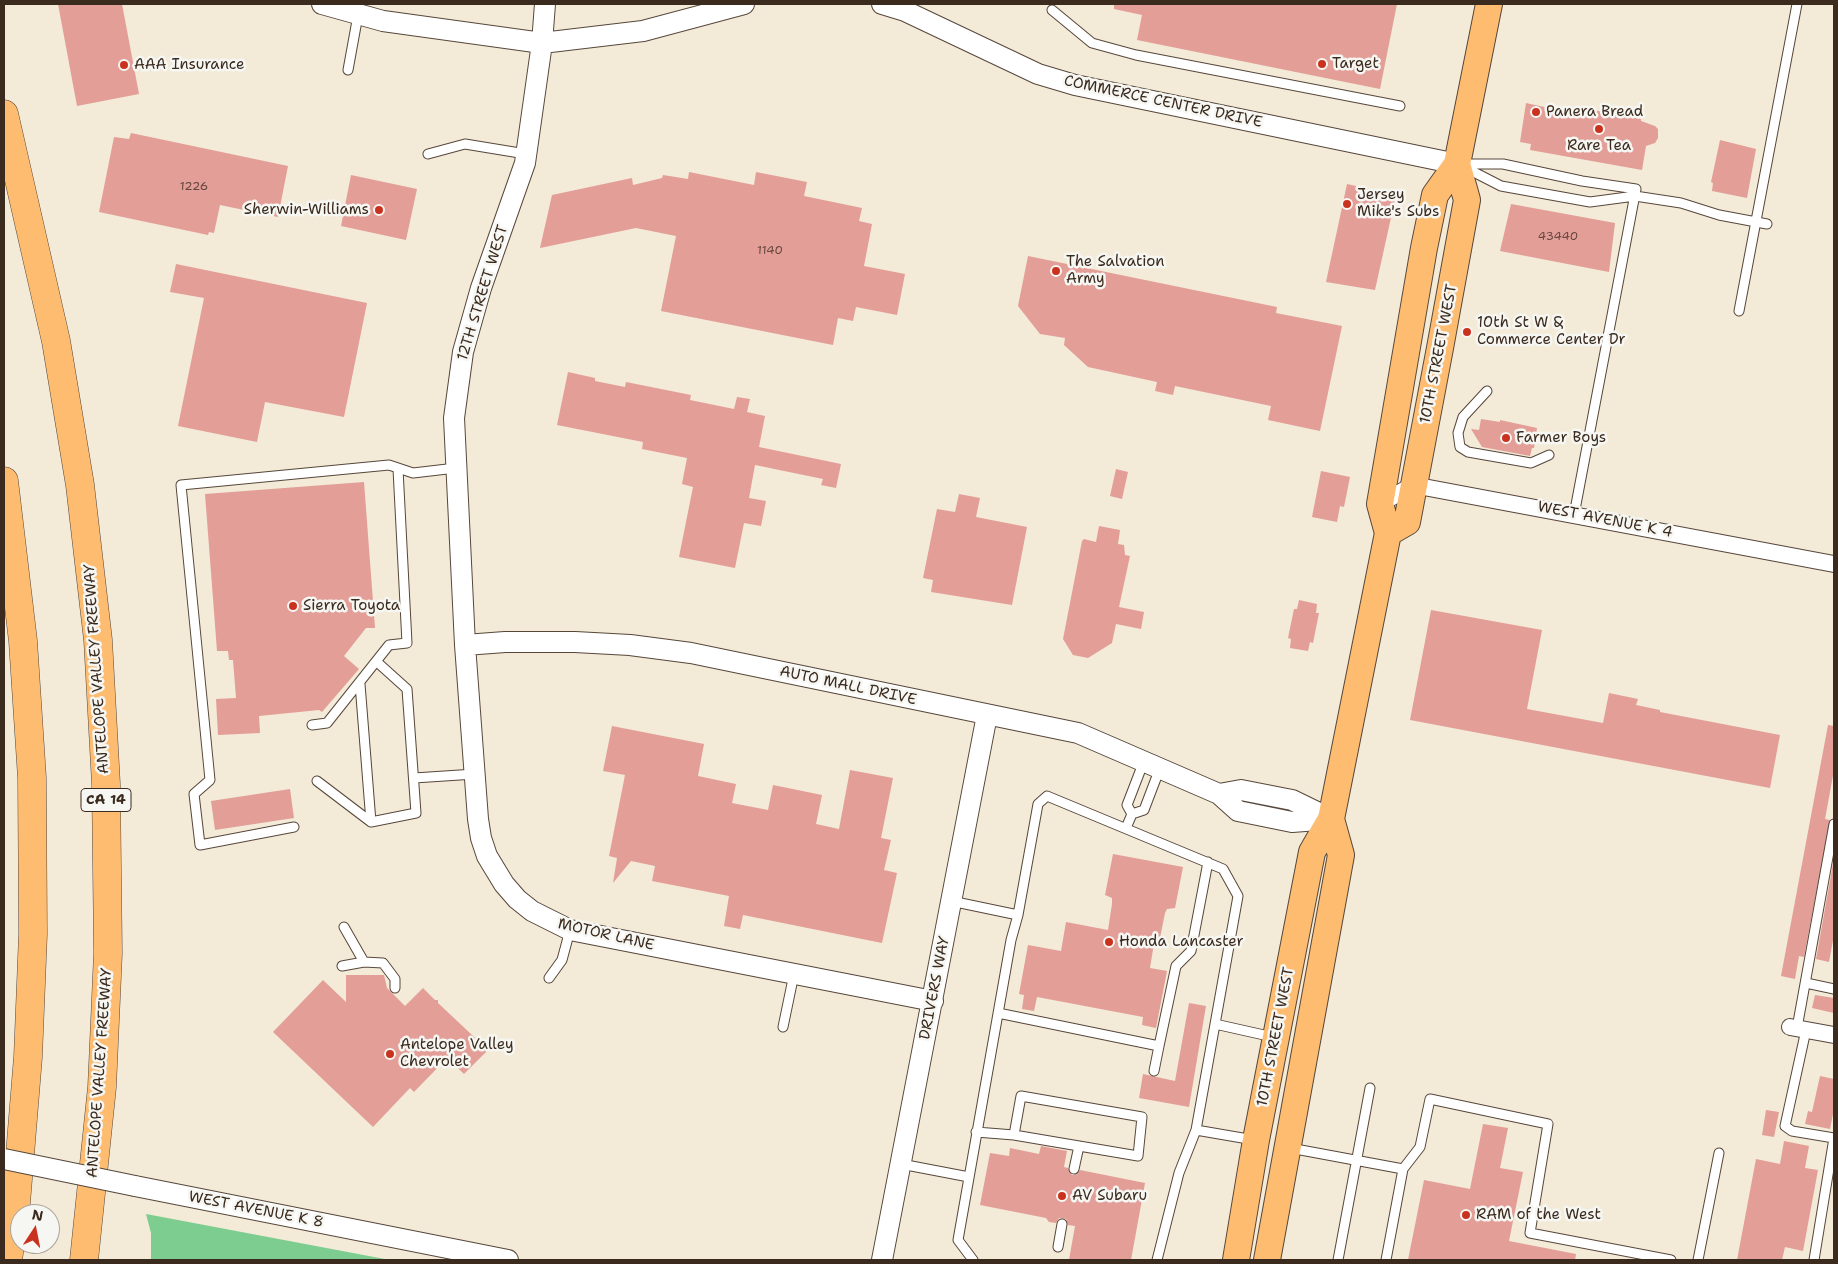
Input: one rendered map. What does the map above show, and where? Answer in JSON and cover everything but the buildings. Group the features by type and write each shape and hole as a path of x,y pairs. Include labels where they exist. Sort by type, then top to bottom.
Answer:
{"highway":[{"name":"ANTELOPE VALLEY FREEWAY","path":"4,114 56,341 80,485 98,640 106,784 108,953 102,1087 84,1260"},
{"path":"4,480 23,641 31,759 33,924 28,1057 16,1203 8,1260"}],"main road":[{"name":"10TH STREET WEST","path":"1236,1260 1256,1140 1312,852 1331,819 1388,533 1380,504 1412,306 1435,195 1457,164 1489,4"},
{"name":"10TH STREET WEST","path":"1388,533 1408,522 1413,485 1467,200 1457,164"},
{"path":"1412,306 1420,340 1402,456 1405,471 1413,485"},
{"name":"10TH STREET WEST","path":"1267,1260 1341,855 1331,819"},
{"path":"1284,994 1291,1036 1279,1109 1279,1128 1287,1148"},
{"path":"1256,1140 1265,1162 1266,1178 1260,1213 1261,1260"}],"street":[{"path":"322,4 383,21 542,43 643,31 744,4"},
{"name":"12TH STREET WEST","path":"465,645 454,418 463,352 481,288 526,154 542,43 545,4"},
{"name":"COMMERCE CENTER DRIVE","path":"882,4 905,11 1038,74 1075,85 1457,164"},
{"path":"1380,504 1413,485"},
{"name":"WEST AVENUE K 4","path":"1413,485 1834,564"},
{"name":"AUTO MALL DRIVE","path":"465,645 505,642 582,642 691,653 1078,734 1219,794 1241,790 1292,800 1331,819"},
{"name":"MOTOR LANE","path":"465,645 481,838 495,870 517,899 532,911 570,930 933,1001"},
{"name":"DRIVERS WAY","path":"882,1260 987,715"},
{"path":"1798,1028 1834,1035"},
{"name":"WEST AVENUE K 8","path":"4,1159 508,1260"}],"lane":[{"path":"1739,311 1797,4"},
{"path":"1052,10 1092,43 1136,55 1400,106"},
{"path":"348,70 358,14"},
{"path":"428,154 465,144 526,154"},
{"name":"COMMERCE CENTER DRIVE","path":"1457,164 1503,164 1582,181 1636,189 1635,196 1590,202 1501,186 1457,164"},
{"path":"1574,515 1635,196 1681,204 1719,215 1767,224"},
{"path":"1486,391 1463,417 1458,433 1460,447 1468,452 1531,463 1548,455"},
{"path":"294,827 200,845 194,794 210,780 180,485 389,465 413,473 457,468"},
{"path":"312,725 327,723 360,684 389,645 407,642 398,469"},
{"path":"317,781 372,822 416,814 407,689 376,662"},
{"path":"360,684 372,822"},
{"path":"1132,814 1127,805 1152,764"},
{"path":"1126,828 1132,814 1144,810 1152,764"},
{"path":"414,778 475,774"},
{"path":"973,1260 958,1240 1011,940 1018,914 1038,804 1047,796 1223,869 1238,896 1196,1130 1179,1173 1157,1260"},
{"path":"1814,1260 1834,1138 1792,1130 1785,1126 1798,1028 1834,824"},
{"path":"1154,1071 1176,966 1191,951 1208,862"},
{"path":"951,901 1018,914"},
{"path":"344,927 364,962"},
{"path":"549,978 562,960 570,930"},
{"path":"342,966 364,962 384,963 395,979 394,988"},
{"path":"783,1027 794,974"},
{"path":"1806,983 1834,989"},
{"path":"998,1013 1159,1046"},
{"path":"1215,1024 1276,1038"},
{"path":"1338,1260 1370,1088"},
{"path":"976,1132 1014,1135 1138,1156 1142,1117 1021,1096 1014,1135"},
{"path":"1386,1260 1403,1169 1420,1147 1430,1099 1548,1124 1530,1233 1671,1260"},
{"path":"1196,1130 1256,1140"},
{"path":"1074,1169 1079,1146"},
{"path":"1287,1148 1403,1169"},
{"path":"1698,1260 1719,1153"},
{"path":"901,1164 969,1177"},
{"path":"1058,1247 1062,1224"}],"green space":[{"path":"146,1214 390,1260 151,1260 151,1233"}],"place":[{"name":"Target","path":"1322,64"},
{"name":"AAA Insurance","path":"124,65"},
{"name":"Panera Bread","path":"1536,112"},
{"name":"Rare Tea","path":"1599,129"},
{"name":"Jersey Mike's Subs","path":"1347,204"},
{"name":"Sherwin-Williams","path":"379,210"},
{"name":"The Salvation Army","path":"1056,271"},
{"name":"10th St W & Commerce Center Dr","path":"1467,332"},
{"name":"Farmer Boys","path":"1506,438"},
{"name":"Sierra Toyota","path":"293,606"},
{"name":"Honda Lancaster","path":"1109,942"},
{"name":"Antelope Valley Chevrolet","path":"390,1054"},
{"name":"AV Subaru","path":"1062,1196"},
{"name":"RAM of the West","path":"1466,1215"}]}
